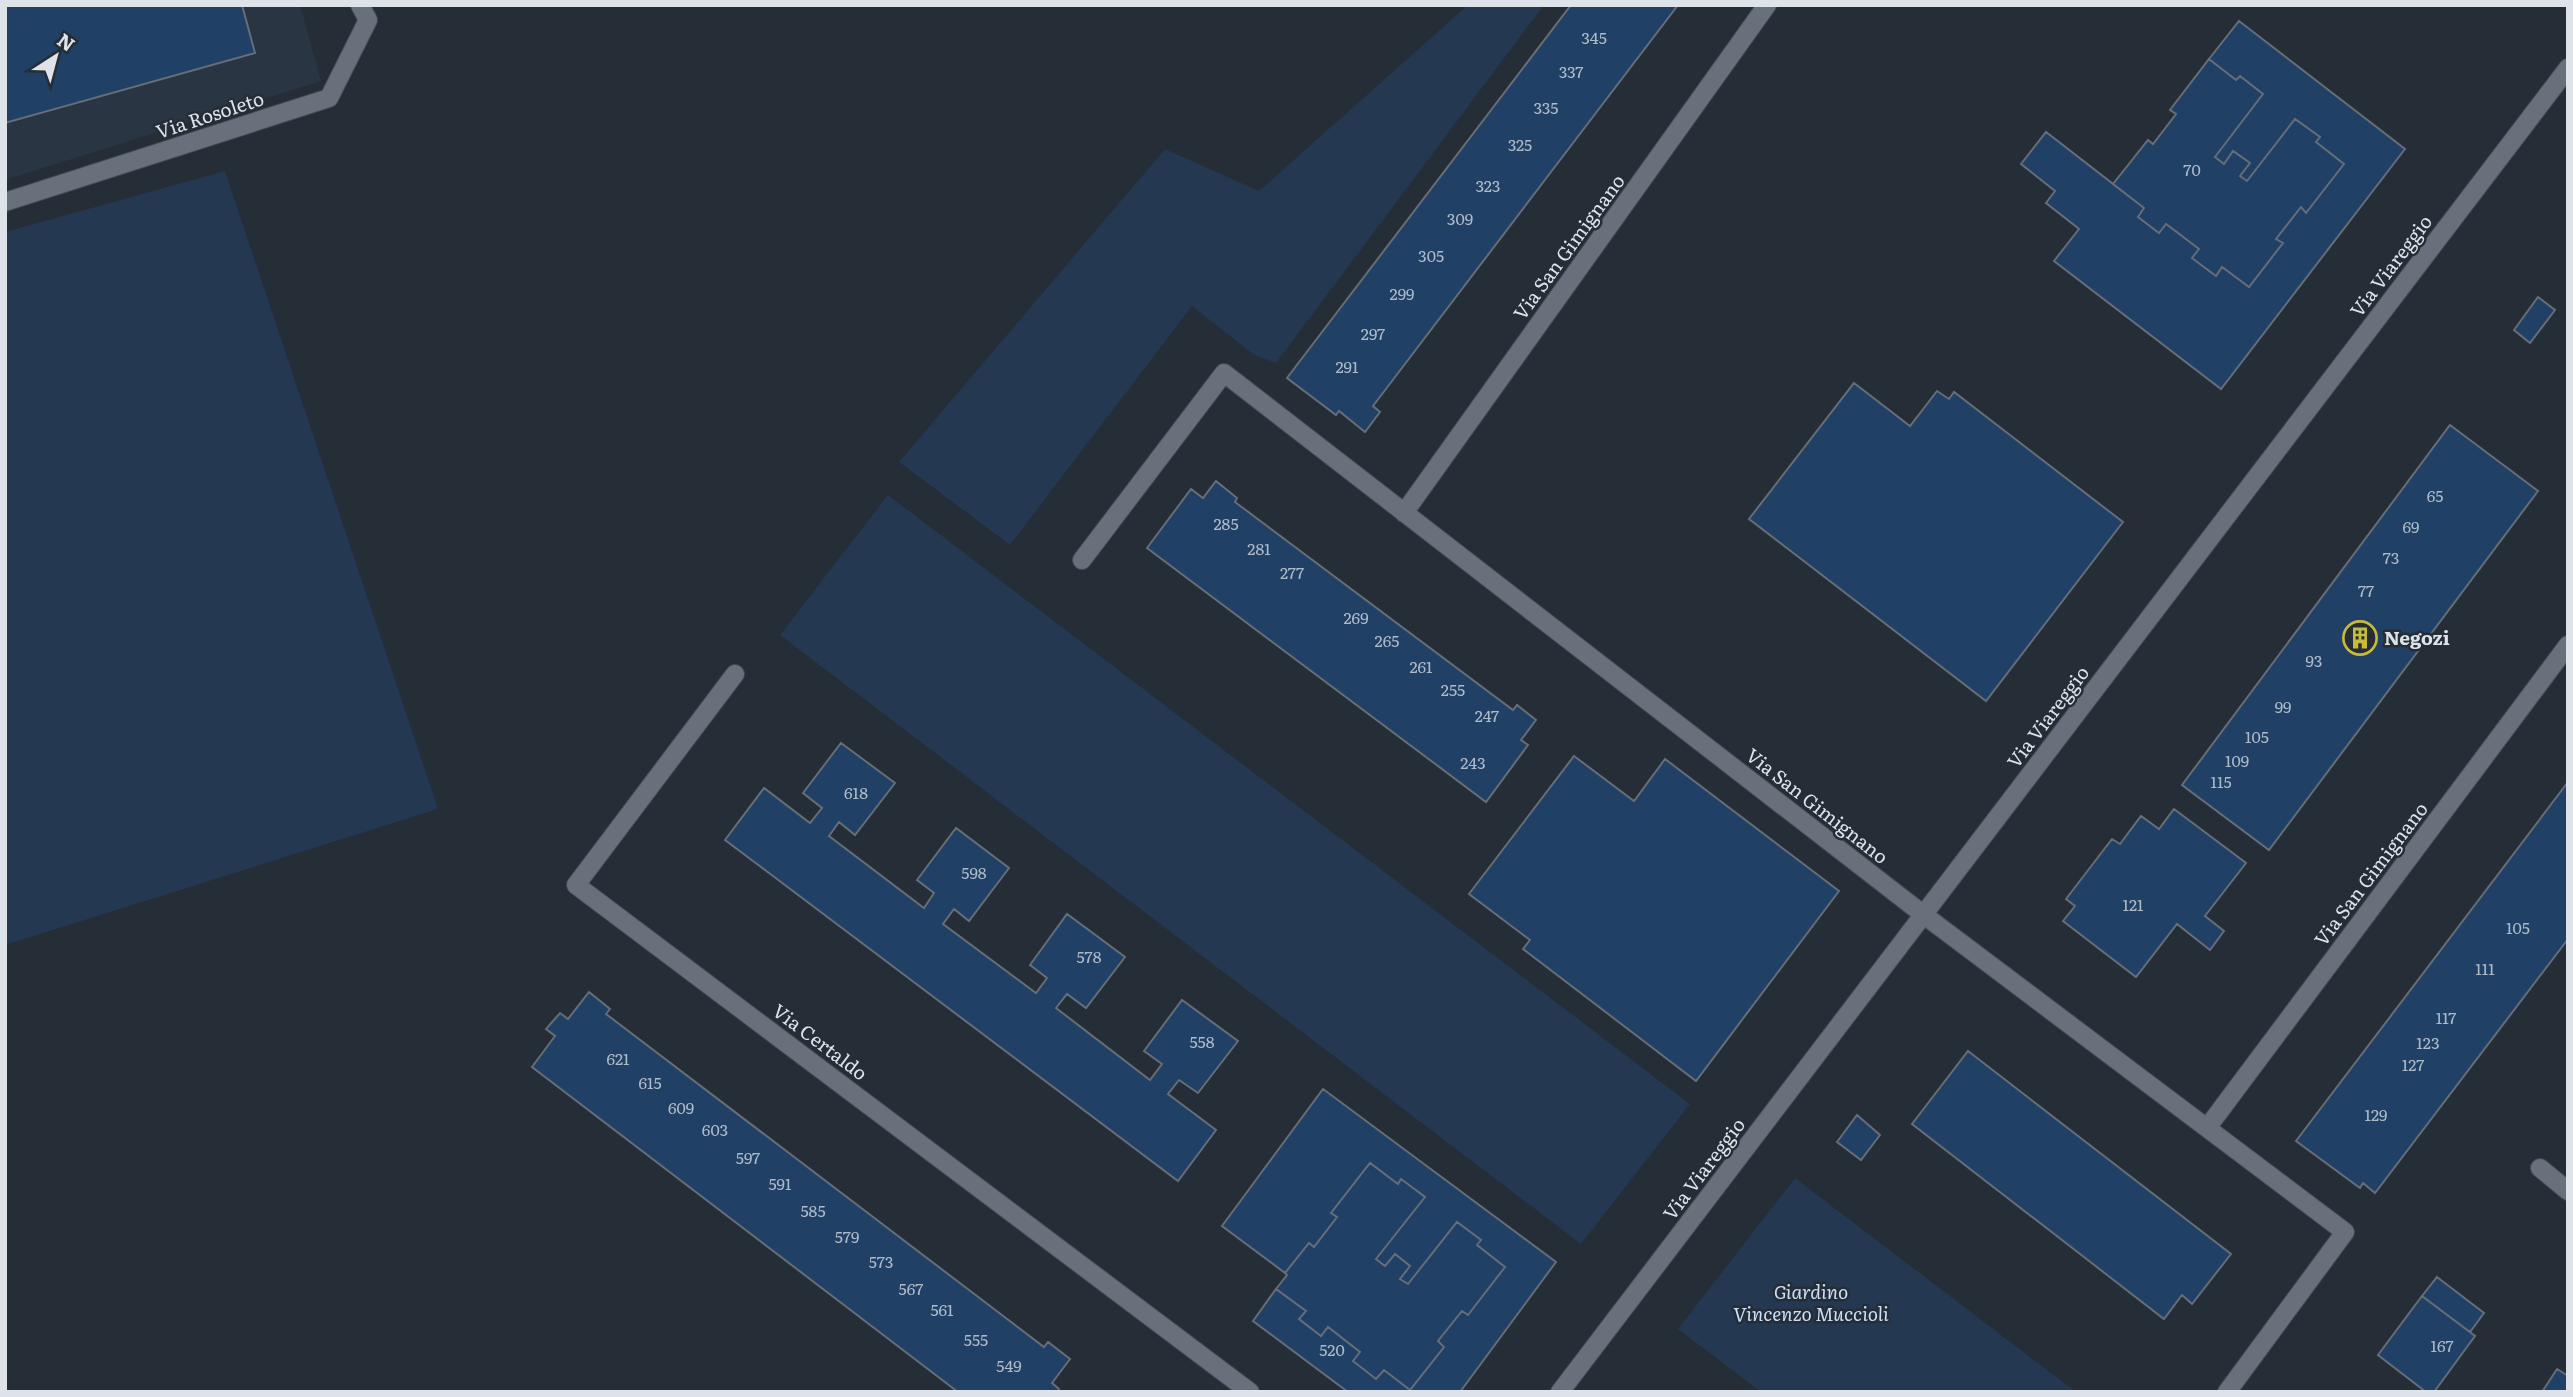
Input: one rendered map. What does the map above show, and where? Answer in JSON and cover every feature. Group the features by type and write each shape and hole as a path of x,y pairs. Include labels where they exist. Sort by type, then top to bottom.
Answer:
{"street":[{"name":"Via Rosoleto","path":"5,202 329,98 368,20 360,5"},
{"name":"Via San Gimignano","path":"1404,513 1767,5"},
{"name":"Via Viareggio","path":"1560,1392 2568,68"},
{"name":"Via San Gimignano","path":"1082,560 1224,373 1924,915 2345,1232 2227,1392"},
{"name":"Via San Gimignano","path":"2207,1128 2568,645"},
{"name":"Via Certaldo","path":"735,674 576,885 1250,1392"},
{"path":"2540,1168 2568,1191"}],"shaded area":[{"path":"5,5 300,5 321,81 5,180"}],"green space":[{"path":"1468,5 1544,5 1276,363 1254,355 1192,306 1010,545 899,462 1165,149 1259,191"},
{"path":"225,171 438,809 5,945 5,232"},
{"path":"888,495 1690,1104 1581,1244 780,635"},
{"name":"Giardino Vincenzo Muccioli","path":"1795,1178 2076,1392 1761,1392 1678,1329"}],"building":[{"path":"5,5 242,5 255,53 5,123"},
{"path":"1571,5 1678,5 1373,406 1380,412 1365,432 1339,411 1336,415 1287,378"},
{"path":"2239,21 2405,149 2221,389 2054,261 2079,229 2046,203 2055,191 2021,164 2046,132 2144,208 2138,217 2159,233 2166,224 2199,249 2192,258 2216,276 2222,267 2249,287 2283,243 2276,239 2301,207 2306,213 2344,164 2316,142 2320,137 2295,119 2247,181 2240,176 2250,163 2233,151 2224,164 2215,157 2263,94 2240,76 2236,80 2209,59"},
{"path":"2209,59 2236,80 2240,76 2263,94 2215,157 2224,164 2233,151 2250,163 2240,176 2247,181 2295,119 2320,137 2316,142 2344,164 2306,213 2301,207 2276,239 2283,243 2249,287 2222,267 2216,276 2192,258 2199,249 2166,224 2159,233 2138,217 2144,208 2113,184 2148,140 2153,144 2176,114 2170,110"},
{"path":"2538,297 2555,310 2530,343 2514,330"},
{"path":"1854,383 1910,426 1937,391 1949,399 1954,392 2123,522 1986,701 1749,519"},
{"name":"Negozi","path":"2450,425 2538,491 2269,850 2182,785"},
{"path":"1216,481 1237,498 1235,502 1513,710 1517,705 1536,720 1521,740 1528,745 1486,802 1147,548 1191,489 1203,498"},
{"path":"841,743 895,783 855,835 839,822 829,836 924,908 934,893 917,880 956,828 1009,868 969,921 954,909 943,924 1036,993 1047,978 1030,965 1067,914 1125,957 1086,1008 1067,994 1056,1008 1150,1080 1162,1064 1144,1051 1182,1000 1238,1041 1198,1093 1179,1080 1168,1094 1216,1130 1178,1181 725,840 764,788 810,823 822,808 803,793"},
{"path":"1574,756 1634,801 1665,759 1839,891 1696,1081 1523,949 1530,940 1469,894"},
{"path":"2568,782 2568,939 2375,1193 2363,1183 2360,1188 2296,1141"},
{"path":"2174,809 2246,863 2205,916 2224,931 2210,950 2177,924 2136,977 2063,921 2075,906 2066,899 2112,839 2120,844 2141,816 2159,829"},
{"path":"589,992 610,1009 606,1014 1044,1347 1048,1342 1070,1359 1052,1383 1059,1389 1057,1392 958,1392 532,1067 555,1036 546,1029 560,1013 568,1019"},
{"path":"1968,1051 2231,1254 2192,1304 2182,1295 2164,1319 1912,1124"},
{"path":"1323,1089 1556,1262 1460,1392 1348,1392 1253,1321 1276,1289 1306,1311 1299,1319 1321,1336 1328,1327 1360,1352 1353,1361 1376,1379 1384,1370 1410,1390 1444,1347 1438,1341 1462,1311 1468,1315 1505,1267 1477,1245 1481,1240 1457,1222 1408,1284 1400,1279 1410,1266 1395,1254 1385,1266 1376,1259 1425,1197 1401,1179 1398,1184 1370,1163 1331,1213 1337,1217 1314,1247 1309,1243 1285,1273 1222,1226"},
{"path":"1857,1115 1880,1135 1861,1160 1837,1142"},
{"path":"1370,1163 1398,1184 1401,1179 1425,1197 1376,1259 1385,1266 1395,1254 1410,1266 1400,1279 1408,1284 1457,1222 1481,1240 1477,1245 1505,1267 1468,1315 1462,1311 1438,1341 1444,1347 1410,1390 1384,1370 1376,1379 1353,1361 1360,1352 1328,1327 1321,1336 1299,1319 1306,1311 1276,1289 1309,1243 1314,1247 1337,1217 1331,1213"},
{"path":"2437,1277 2484,1313 2470,1332 2422,1296"},
{"path":"2422,1296 2475,1336 2434,1392 2426,1392 2378,1355"},
{"path":"2557,1369 2568,1376 2568,1392 2542,1392"}],"place":[{"name":"Negozi","path":"2360,638"}]}
